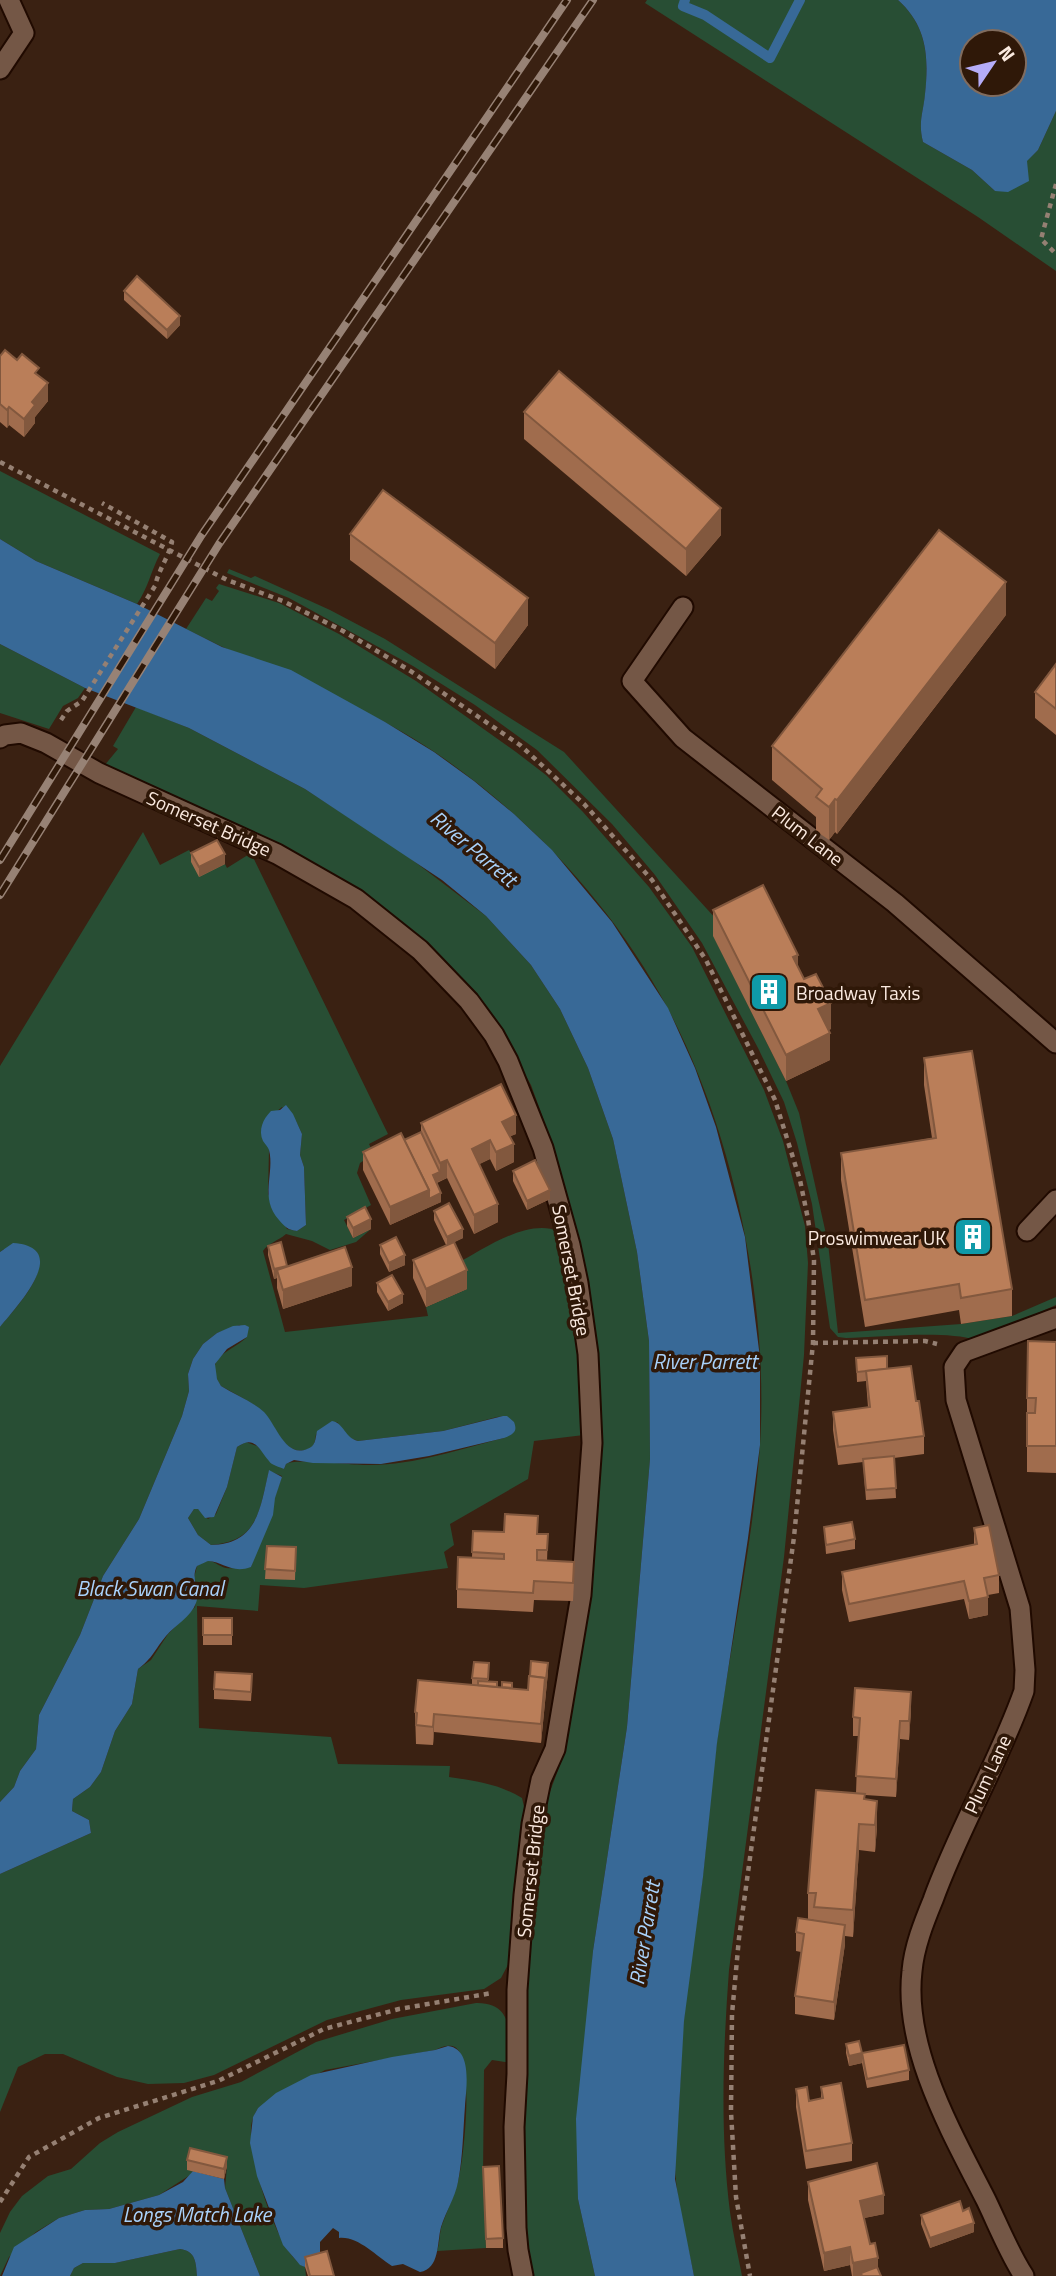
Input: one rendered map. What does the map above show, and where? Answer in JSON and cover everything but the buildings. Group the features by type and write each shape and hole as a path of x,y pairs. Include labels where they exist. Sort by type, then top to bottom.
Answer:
{"street":[{"path":"0,69 24,33 9,0"},
{"name":"Plum Lane","path":"683,607 632,681 683,738 895,904 1056,1043"},
{"name":"Somerset Bridge","path":"0,738 21,733 46,743 99,773 277,854 356,899 420,950 469,1002 494,1035 528,1106 543,1148 578,1283 587,1354 592,1443 581,1595 555,1749 541,1780 532,1824 517,1990 515,2194 518,2250 523,2276"},
{"path":"1027,1231 1056,1200"},
{"path":"964,1352 1056,1318"},
{"name":"Plum Lane","path":"964,1352 954,1367 956,1400 1020,1608 1024,1691 944,1869 926,1917 912,1969 911,2003 916,2035 930,2079 960,2147 1024,2276"}],"path":[{"path":"1056,184 1041,239 1056,254"},
{"path":"0,462 227,580 283,601 342,631 409,670 520,745 585,805 652,880 706,960 775,1100 800,1180 808,1220 814,1260 813,1343 794,1537 739,1938 732,2014 731,2112 736,2197 750,2276"},
{"path":"67,711 82,701 155,586 159,569 170,551 172,542 102,503"},
{"path":"813,1343 925,1341 964,1352"},
{"path":"0,2203 29,2157 99,2118 218,2081 324,2029 399,2009 517,1990"}],"green space":[{"path":"647,0 898,0 915,20 924,43 927,68 921,123 923,142 972,170 995,191 1038,150 1056,111 1056,271 978,217 645,3"},
{"path":"0,471 160,554 137,604 36,561 0,539"},
{"path":"229,569 251,578 255,576 330,610 385,639 564,752 717,920 714,937 786,1081 799,1113 828,1243 838,1333 961,1324 1012,1316 1056,1297 1056,1305 976,1340 948,1335 838,1337 830,1328 812,1204 784,1102 702,943 655,875 612,824 537,750 475,705 413,666 289,598 227,573"},
{"path":"219,584 279,603 339,634 416,681 546,775 583,812 649,887 692,947 764,1090 783,1141 805,1226 808,1263 804,1355 784,1557 727,2000 724,2061 725,2152 730,2212 742,2276 694,2276 679,2205 675,2162 686,2000 717,1741 747,1556 760,1445 759,1335 752,1277 742,1220 711,1108 691,1056 646,970 622,934 566,866 504,805 407,734 345,702 186,629 206,598 212,601 219,591 216,588"},
{"path":"0,644 85,688 78,698 63,706 49,729 0,713"},
{"path":"136,707 189,728 305,789 402,852 486,916 531,965 560,1009 588,1068 613,1139 637,1252 649,1341 650,1459 627,1727 593,1951 578,2199 595,2276 532,2276 523,2205 526,2012 537,1865 548,1797 564,1754 581,1655 596,1537 601,1437 582,1255 567,1196 531,1085 514,1055 454,972 405,925 383,909 104,766 118,749 113,746"},
{"path":"143,832 160,865 189,850 199,876 225,864 227,868 251,853 388,1134 369,1144 374,1154 360,1163 357,1173 371,1205 344,1220 353,1238 371,1229 356,1242 330,1250 312,1241 286,1234 263,1251 285,1332 428,1316 426,1307 467,1289 456,1264 519,1232 546,1228 558,1231 577,1328 584,1435 534,1441 528,1479 450,1524 454,1545 444,1552 448,1568 304,1588 260,1585 258,1611 197,1606 199,1728 331,1737 338,1764 450,1766 449,1777 496,1786 522,1798 525,1811 512,1957 501,1978 484,1989 401,2000 327,2020 214,2075 184,2083 148,2084 117,2077 63,2054 45,2054 18,2067 0,2112 0,1874 91,1833 89,1820 72,1811 73,1799 90,1787 101,1772 115,1731 132,1704 138,1669 151,1660 168,1634 195,1607 197,1594 194,1578 197,1566 210,1561 226,1568 251,1567 282,1476 269,1471 254,1522 239,1537 211,1545 198,1535 188,1518 194,1509 198,1509 208,1519 216,1514 227,1487 237,1447 246,1442 257,1446 284,1469 286,1464 292,1462 366,1465 401,1463 504,1438 507,1416 443,1431 358,1441 348,1437 337,1422 316,1434 310,1448 297,1450 285,1443 258,1408 221,1386 216,1376 216,1362 247,1337 240,1325 217,1333 203,1344 193,1359 188,1374 189,1391 182,1416 139,1519 103,1576 80,1635 39,1715 36,1749 20,1771 14,1787 0,1802 0,1327 29,1291 38,1270 39,1260 36,1251 4,1249 0,1252 0,1066","holes":["282,1107 296,1121 302,1134 300,1155 304,1167 306,1225 297,1231 287,1229 268,1194 269,1149 276,1112"]},
{"path":"476,2003 497,2008 504,2014 510,2032 511,2063 492,2060 484,2070 483,2177 486,2248 437,2251 442,2225 460,2173 465,2135 465,2071 461,2055 455,2047 448,2046 325,2070 258,2108 251,2129 260,2182 275,2226 284,2244 305,2267 306,2276 260,2276 225,2188 227,2166 187,2169 193,2171 190,2175 159,2195 109,2209 85,2210 59,2218 36,2232 9,2257 0,2276 0,2233 10,2212 22,2196 48,2176 71,2169 100,2143 118,2132 192,2097 241,2082 316,2042 392,2019"},
{"path":"180,2249 192,2255 197,2276 70,2276 74,2268 83,2263 115,2263"}],"water":[{"path":"898,0 1056,0 1056,111 1038,150 1027,161 1029,181 1008,192 995,191 972,170 923,142 921,123 927,67 924,43 915,20"},
{"name":"River Parrett","path":"0,539 36,561 137,604 222,647 291,670 385,722 474,781 552,850 612,922 668,1008 695,1068 716,1127 745,1237 760,1358 760,1445 717,1743 684,2021 675,2179 694,2276 595,2276 578,2199 576,2119 593,1951 627,1727 650,1459 649,1341 637,1252 613,1139 588,1068 560,1009 531,965 486,916 442,880 305,789 189,728 85,688 0,644"},
{"path":"286,1105 302,1134 300,1155 304,1167 306,1225 297,1231 283,1225 273,1212 269,1194 269,1150 261,1133 268,1114"},
{"path":"13,1243 30,1247 39,1255 40,1266 18,1306 0,1327 0,1252"},
{"name":"Black Swan Canal","path":"233,1326 249,1327 247,1337 227,1349 215,1364 217,1379 221,1386 264,1412 293,1449 310,1448 315,1442 317,1431 332,1421 358,1441 443,1431 503,1416 514,1422 515,1430 504,1438 381,1464 313,1463 294,1460 286,1464 284,1469 270,1462 252,1443 243,1443 237,1447 227,1487 214,1517 205,1518 198,1509 194,1509 188,1518 198,1535 211,1545 239,1538 248,1531 259,1510 269,1470 282,1477 273,1515 251,1567 239,1569 208,1561 197,1566 197,1598 194,1608 138,1669 132,1704 115,1731 101,1772 90,1787 73,1799 72,1811 89,1820 91,1833 0,1874 0,1802 14,1787 20,1771 36,1749 39,1715 80,1635 103,1576 139,1519 182,1416 189,1391 188,1374 193,1359 203,1344 217,1333"},
{"path":"448,2046 456,2049 465,2062 463,2144 457,2188 441,2227 431,2266 420,2272 403,2264 392,2266 360,2243 339,2238 339,2232 333,2228 320,2242 320,2263 305,2267 300,2265 283,2245 257,2176 250,2143 253,2117 258,2108 276,2093 311,2075"},
{"name":"Longs Match Lake","path":"193,2171 224,2179 225,2188 260,2276 197,2276 192,2255 180,2249 115,2263 83,2263 74,2268 70,2276 2,2276 14,2247 59,2218 85,2210 109,2209 159,2195 183,2182"}],"waterway":[{"path":"685,0 683,6 705,15 770,58 800,0"}],"railway":[{"path":"0,860 201,536 567,0"},
{"path":"0,895 219,544 593,0"}],"place":[{"name":"Broadway Taxis","path":"769,992"},
{"name":"Proswimwear UK","path":"973,1237"}]}
